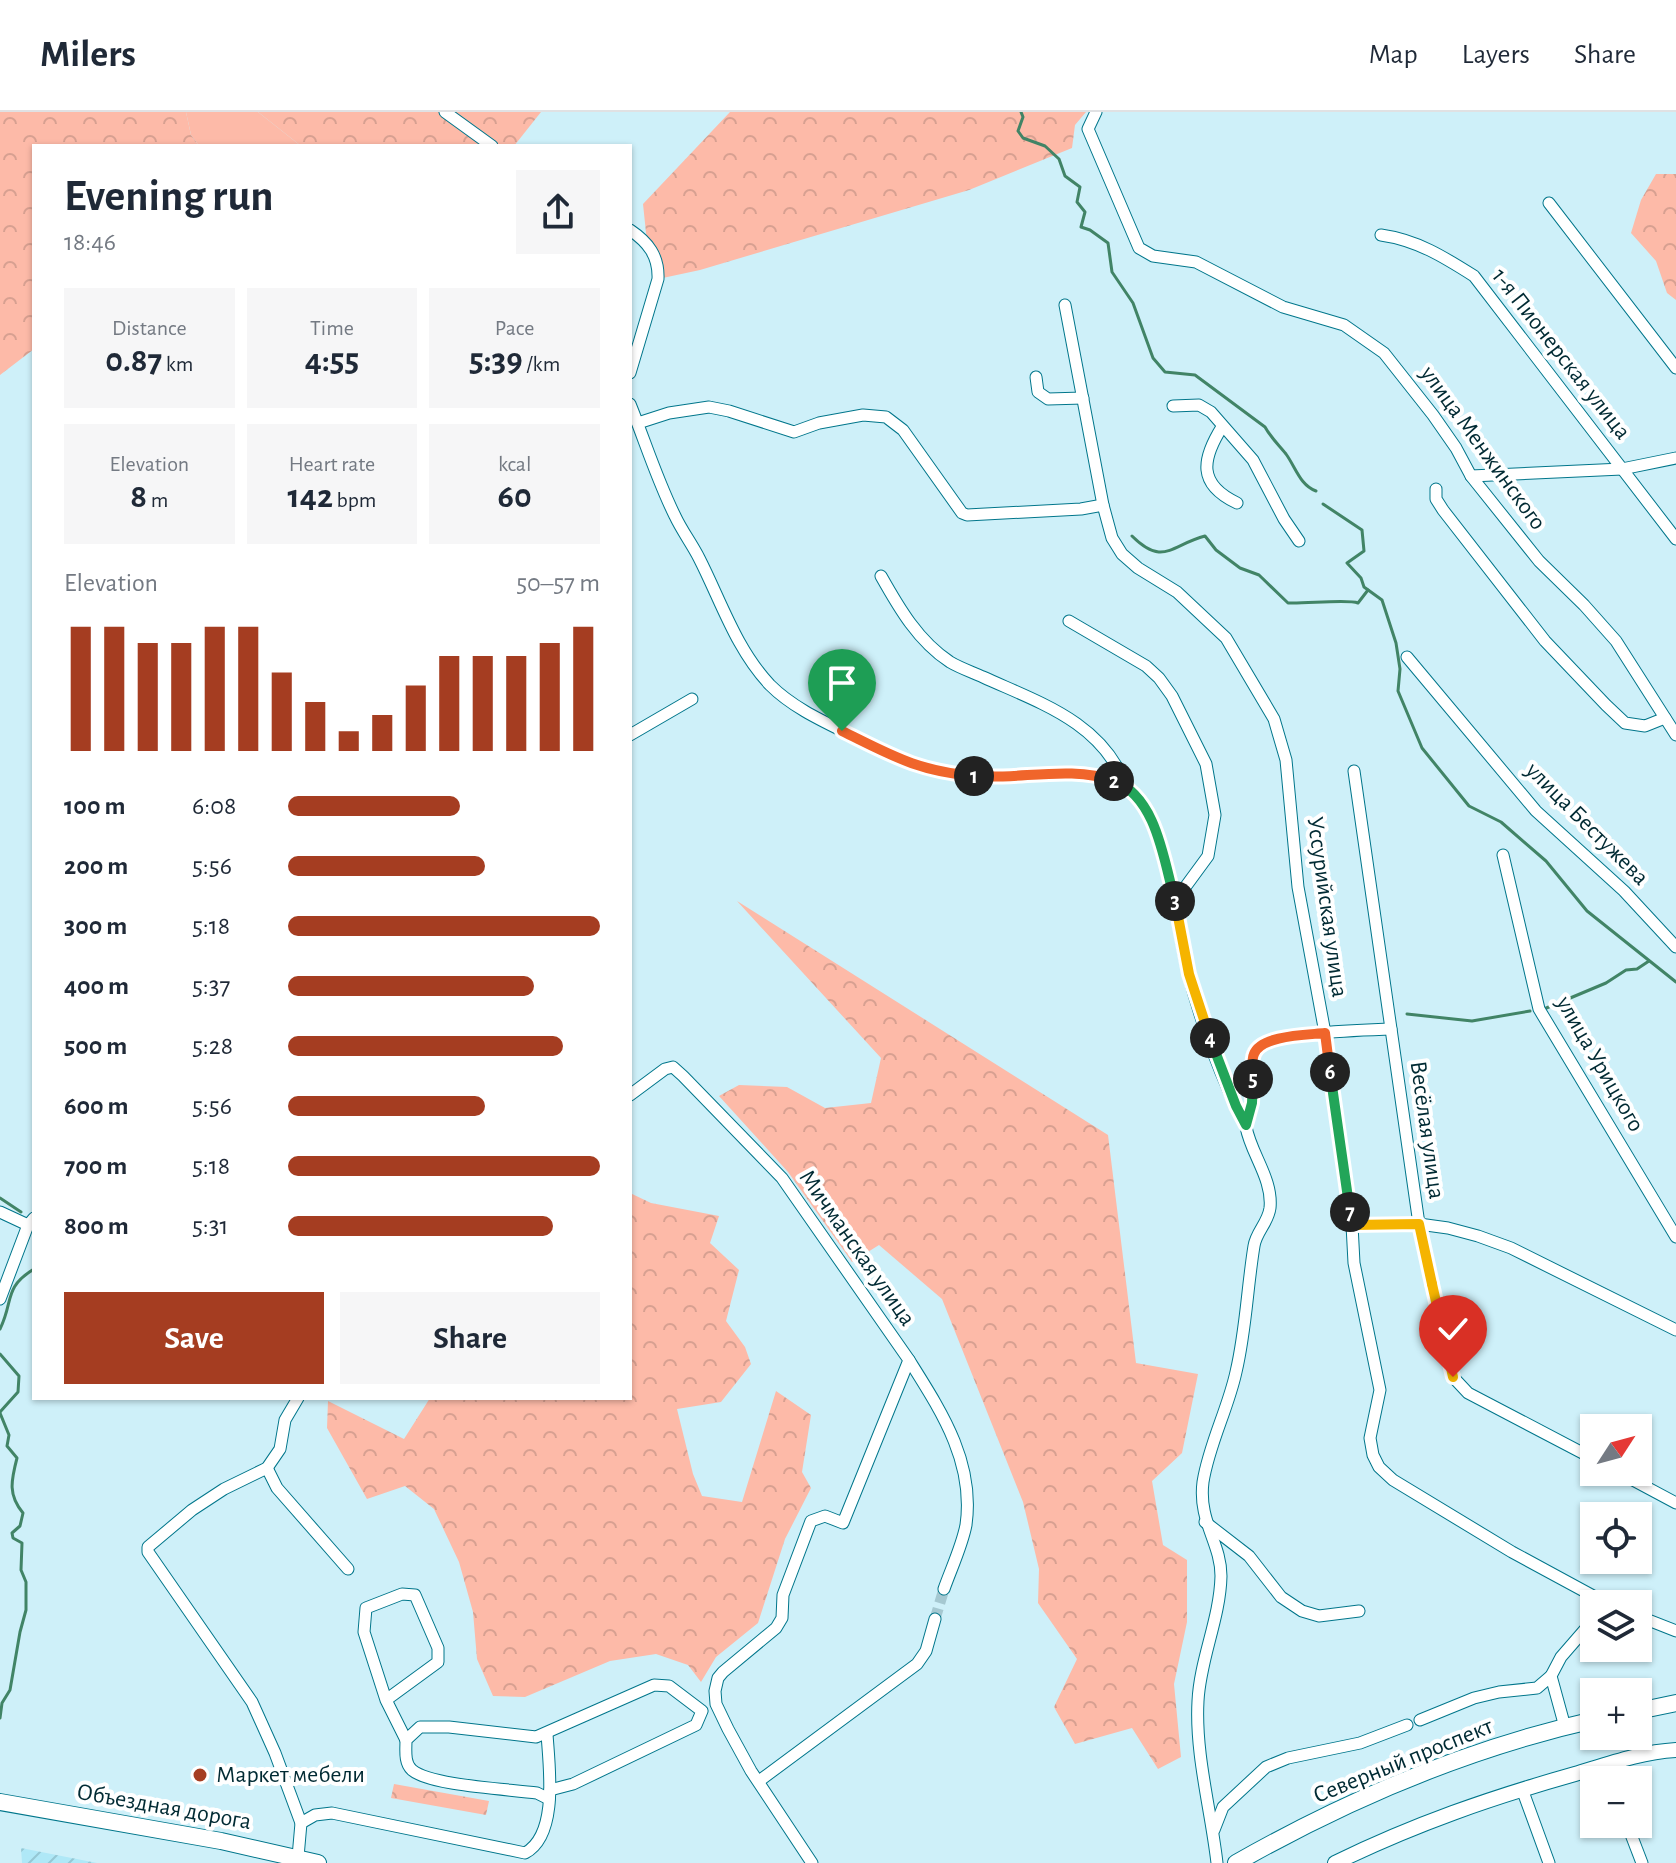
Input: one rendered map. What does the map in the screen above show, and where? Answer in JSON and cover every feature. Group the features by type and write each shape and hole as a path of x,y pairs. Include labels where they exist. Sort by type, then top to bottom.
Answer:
{"main road":[{"path":"1652,1708 1676,1703"},
{"name":"Северный проспект","path":"1236,1863 1303,1828 1431,1770 1580,1723"},
{"name":"Объездная дорога","path":"0,1802 318,1863"}],"street":[{"path":"445,112 489,144"},
{"name":"улица Менжинского","path":"1096,112 1088,129 1139,248 1153,256 1196,262 1283,307 1344,325 1384,353 1433,415 1471,476 1539,561 1616,641 1676,735"},
{"path":"1549,203 1676,368"},
{"path":"632,231 647,242 658,269 658,279 632,366"},
{"name":"1-я Пионерская улица","path":"1381,235 1402,238 1437,252 1474,276 1676,539"},
{"path":"638,423 669,413 709,407 794,432 819,423 863,415 886,417 903,430 962,513 1081,509 1103,505 1065,305"},
{"path":"1036,377 1038,392 1048,399 1083,398"},
{"path":"1173,406 1199,405 1211,412 1222,427 1233,435 1253,460 1299,541"},
{"path":"632,409 665,494 718,602 747,655 772,687 817,720 896,759 930,770 981,776 1053,776 1077,772 1126,786"},
{"path":"1222,427 1208,449 1206,468 1212,484 1223,497 1237,503"},
{"path":"1471,476 1622,469 1676,458"},
{"path":"1436,489 1436,499 1443,510 1537,630 1606,705 1625,723 1645,726 1665,718"},
{"name":"Уссурийская улица","path":"1103,505 1112,538 1122,554 1138,568 1177,592 1226,638 1274,719 1286,760 1298,887 1325,1033 1352,1225 1354,1263 1380,1390 1370,1438 1373,1455 1379,1467 1393,1480 1581,1590"},
{"path":"881,576 903,615 931,647 951,662 1065,713 1109,754 1120,769 1126,786 1144,805 1155,827 1175,901 1189,974 1213,1048 1263,1172 1270,1206 1254,1244 1246,1321 1236,1374 1203,1482 1205,1522 1221,1573 1220,1597 1198,1698 1197,1739 1217,1863"},
{"path":"1069,621 1146,666 1159,678 1172,696 1206,764 1215,815 1208,856 1175,901"},
{"name":"улица Бестужева","path":"1407,657 1536,811 1624,891 1676,947"},
{"path":"632,734 692,699"},
{"name":"Весёлая улица","path":"1354,771 1419,1224 1453,1377 1468,1393 1580,1452"},
{"name":"улица Урицкого","path":"1503,855 1539,1009 1676,1237"},
{"path":"1246,1125 1252,1103 1252,1057 1260,1045 1279,1039 1325,1033 1391,1029"},
{"name":"Мичманская улица","path":"632,1094 665,1069 673,1067 782,1178 909,1360 843,1523 825,1516 811,1521 783,1595 782,1618 776,1628 718,1678 716,1704 759,1781 812,1863"},
{"path":"0,1212 31,1222 0,1299"},
{"path":"1352,1225 1419,1224 1448,1228 1511,1248 1676,1330"},
{"path":"909,1360 940,1408 957,1445 967,1486 965,1528 944,1589"},
{"path":"297,1400 285,1420 280,1449 267,1468 224,1489 192,1510 156,1538 148,1547 148,1552 252,1702 301,1823 298,1857"},
{"path":"267,1468 277,1488 348,1569"},
{"path":"1644,1486 1676,1503"},
{"path":"1205,1522 1249,1556 1281,1597 1302,1611 1319,1616 1359,1611"},
{"path":"386,1700 438,1662 438,1648 415,1595 402,1594 366,1608 364,1632 386,1700 406,1740 406,1762 412,1770 429,1779 549,1795 696,1725 702,1711 669,1686 654,1685 536,1737 449,1727 420,1727 406,1740"},
{"path":"759,1781 917,1664 926,1651 935,1619"},
{"path":"1652,1622 1676,1631"},
{"path":"1420,1720 1474,1698 1537,1688 1551,1676 1561,1657 1580,1635"},
{"path":"1551,1676 1565,1727"},
{"path":"1213,1831 1223,1807 1266,1767 1288,1758 1360,1743 1407,1725"},
{"path":"301,1823 315,1815 332,1813 525,1853 545,1833 549,1795 547,1734"},
{"path":"1335,1863 1404,1830 1464,1807 1656,1751 1676,1750"},
{"path":"1522,1789 1549,1863"},
{"path":"1632,1838 1642,1863"}],"shaded area":[{"path":"21,1848 97,1863 22,1863"}],"green space":[{"path":"0,112 186,112 191,135 198,144 32,144 32,351 0,375"},
{"path":"186,112 258,112 298,144 198,144 191,135"},
{"path":"258,112 541,112 516,144 298,144"},
{"path":"730,112 1086,112 1075,125 1072,148 969,190 700,270 658,279 647,242 643,204"},
{"path":"1656,174 1676,174 1676,300 1667,293 1656,261 1631,233 1641,200"},
{"path":"737,901 1108,1135 1136,1363 1198,1374 1182,1453 1152,1481 1163,1545 1187,1560 1187,1622 1174,1684 1181,1757 1158,1769 1132,1728 1075,1744 1054,1707 1077,1659 1038,1603 1039,1569 1023,1502 942,1299 879,1245 852,1262 788,1172 719,1096 739,1085 787,1087 825,1108 871,1103 881,1058"},
{"path":"632,1194 651,1203 719,1216 710,1243 739,1270 726,1321 745,1347 751,1364 721,1402 677,1409 693,1474 702,1496 742,1502 776,1391 811,1415 802,1472 811,1488 785,1539 758,1623 716,1657 701,1682 688,1665 656,1654 610,1661 525,1697 493,1696 477,1659 473,1612 459,1562 434,1509 405,1486 367,1499 327,1428 328,1401 404,1439 429,1400 632,1400"},
{"path":"394,1784 489,1801 486,1815 391,1798"}],"waterway":[{"path":"1021,112 1023,117 1018,131 1023,138 1045,146 1059,159 1065,176 1080,187 1077,202 1085,212 1081,227 1108,243 1112,272 1133,303 1153,358 1165,372 1195,375 1265,427 1302,480 1316,491"},
{"path":"1323,504 1362,530 1364,551 1347,563 1361,578 1364,587 1382,600 1396,643 1400,669 1398,691 1422,748 1469,806 1501,822 1546,861 1587,911 1676,982"},
{"path":"1132,536 1160,552 1205,536 1216,550 1240,568 1259,575 1288,603 1358,603 1368,590"},
{"path":"1544,1009 1649,961"},
{"path":"1407,1014 1472,1021 1530,1011"},
{"path":"0,1198 21,1212"},
{"path":"0,1329 13,1289 32,1270"},
{"path":"0,1354 19,1376 18,1392 0,1412"},
{"path":"0,1413 9,1435 7,1446 17,1458 12,1487 23,1513 20,1526 12,1533 13,1538 22,1543 21,1570 26,1582 26,1610 10,1690 2,1703 0,1718"}],"tunnel":[{"path":"935,1619 944,1589"}],"place":[{"name":"Маркет мебели","path":"200,1775"}],"route":[{"path":"842,731 896,759 940,772 981,776 1053,776 1077,772 1102,777 1126,786 1144,805 1155,827 1175,901 1189,974 1213,1048 1246,1125 1252,1103 1252,1057 1256,1049 1279,1039 1325,1033 1352,1225 1419,1224 1453,1377"}]}
